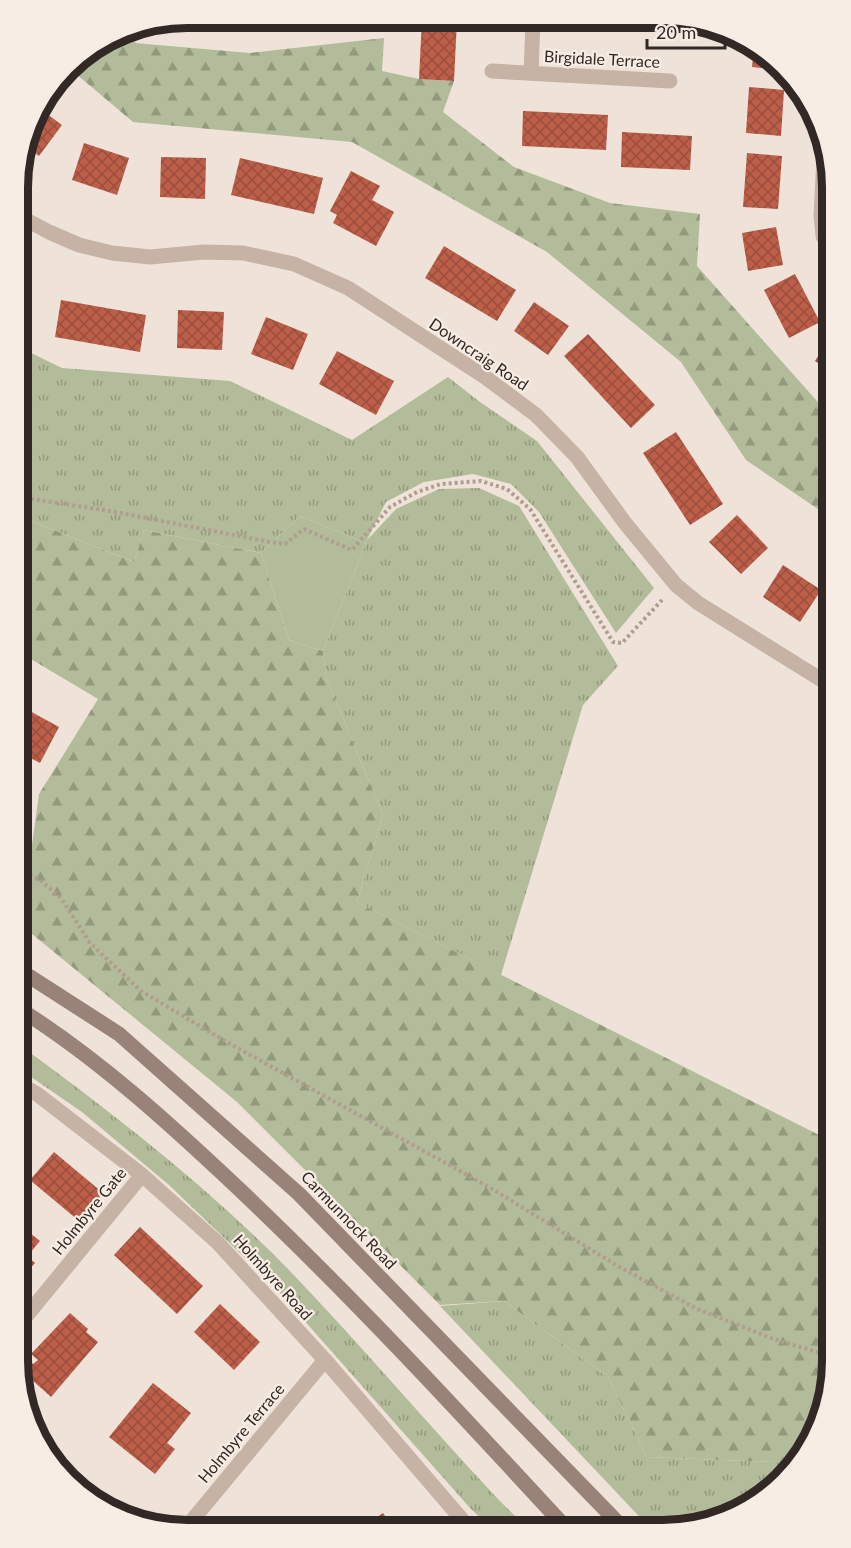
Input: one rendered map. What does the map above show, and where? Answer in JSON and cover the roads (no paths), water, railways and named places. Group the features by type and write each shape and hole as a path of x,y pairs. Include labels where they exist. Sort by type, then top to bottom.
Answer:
{"main road":[{"name":"Carmunnock Road","path":"29,976 119,1034 299,1194 615,1520"},
{"path":"29,1015 55,1031 162,1116 269,1218 391,1340 559,1520"}],"street":[{"name":"Birgidale Terrace","path":"531,73 533,28"},
{"name":"Birgidale Terrace","path":"492,71 670,81"},
{"path":"822,196 822,226"},
{"name":"Downcraig Road","path":"29,221 79,245 111,253 150,257 204,252 243,253 294,264 348,288 485,377 536,416 577,457 625,523 676,585 698,603 822,680"},
{"name":"Holmbyre Road","path":"29,1089 142,1175 218,1243 325,1360 462,1520"},
{"name":"Holmbyre Gate","path":"29,1313 142,1175"},
{"name":"Holmbyre Terrace","path":"192,1520 325,1360"}]}
